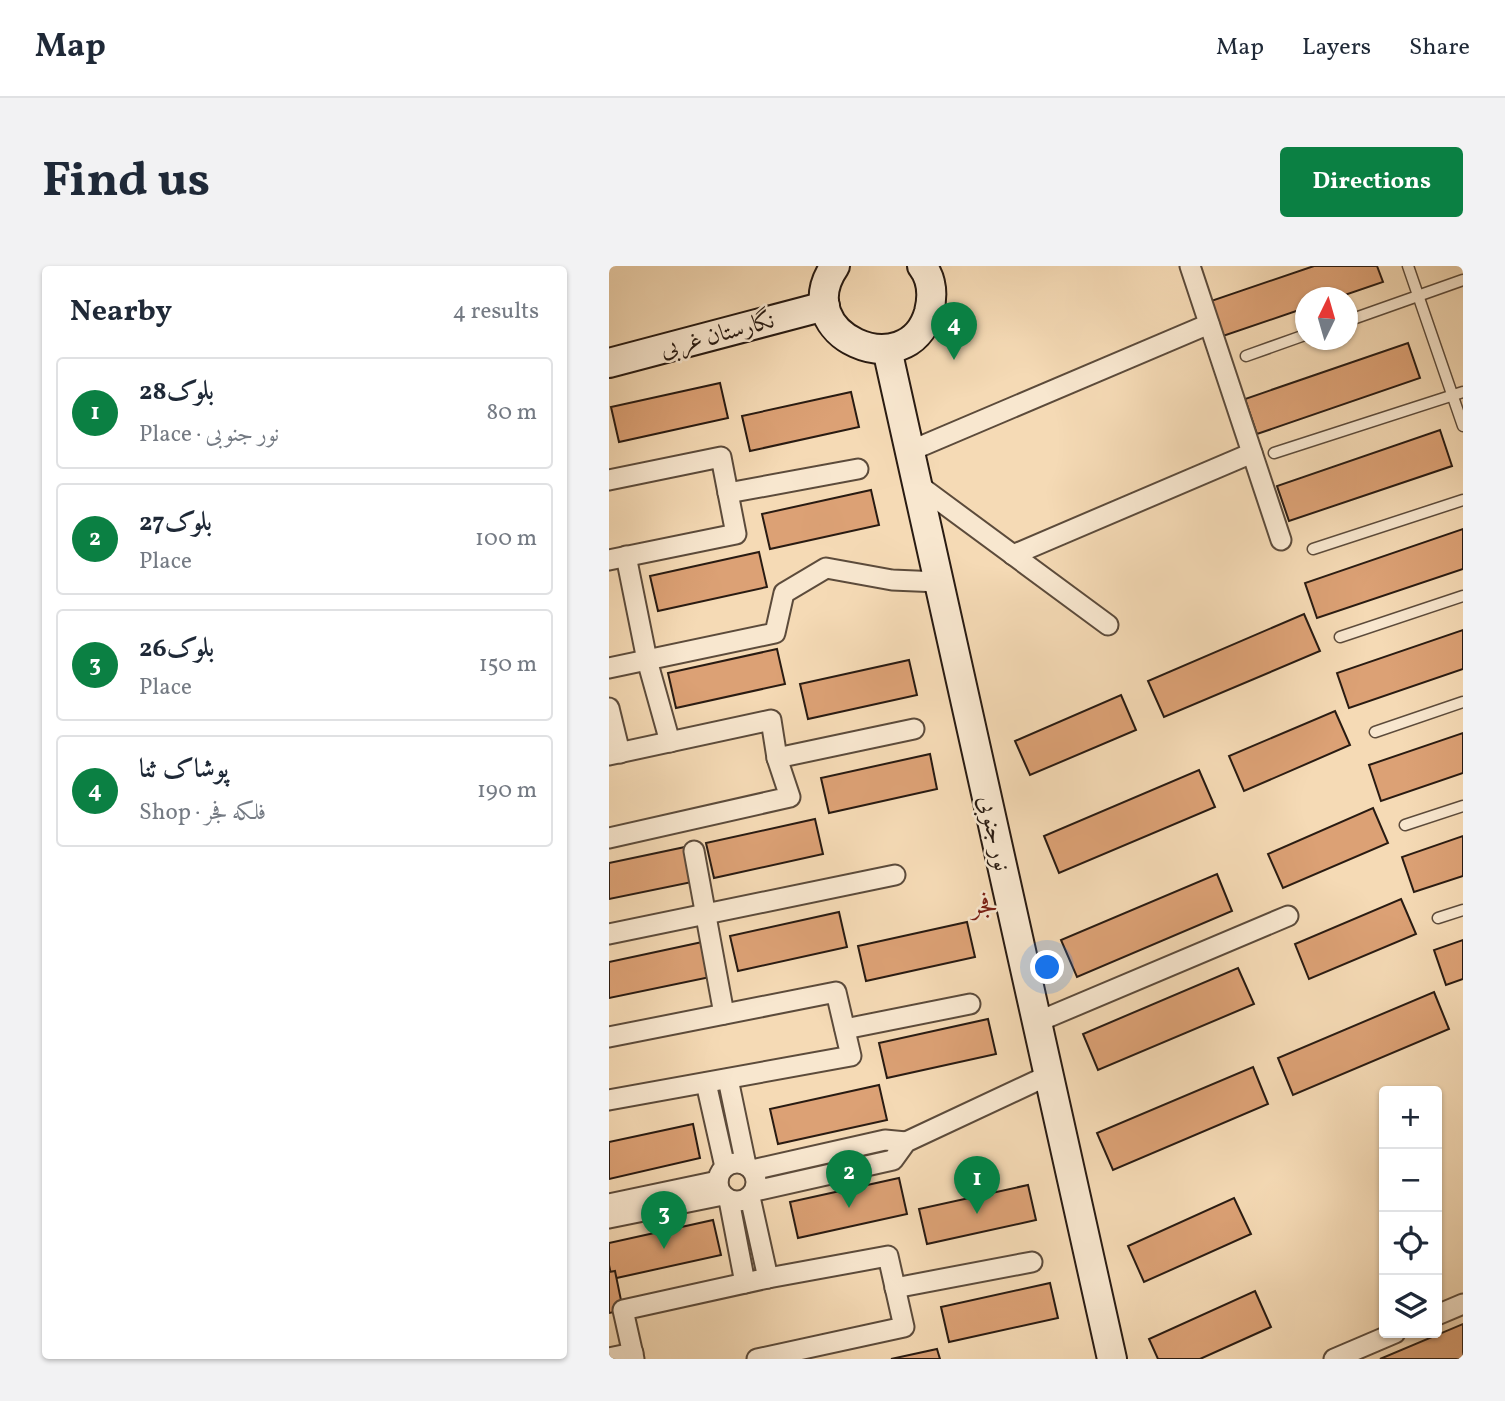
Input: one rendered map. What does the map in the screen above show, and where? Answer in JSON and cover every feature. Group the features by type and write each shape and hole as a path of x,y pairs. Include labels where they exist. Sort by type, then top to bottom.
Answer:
{"main road":[{"path":"835,266 825,289 825,306 831,321 848,340 870,349 887,349 903,343 917,333 927,319 931,303 931,285 922,266"},
{"name":"نگارستان غربی","path":"609,363 825,306"},
{"name":"نور جنوبی","path":"887,349 1112,1359"}],"street":[{"path":"1190,266 1281,540"},
{"path":"910,451 1209,324"},
{"path":"1013,555 1252,453"},
{"path":"609,480 720,457 736,534 617,558 670,742"},
{"path":"728,493 859,469"},
{"path":"917,484 1108,625"},
{"path":"609,668 775,633 784,593 827,568 892,580 939,582"},
{"path":"609,708 614,754 772,720 776,758 789,797 609,838"},
{"path":"776,758 914,729"},
{"path":"694,851 724,1014"},
{"path":"609,934 895,875"},
{"path":"1037,1022 1288,915"},
{"path":"609,1037 836,992 851,1056 609,1100"},
{"path":"845,1029 970,1004"},
{"path":"609,1204 724,1186 744,1200 753,1194 893,1160 906,1142 1049,1075"},
{"path":"728,1079 749,1168"},
{"path":"706,1083 745,1283"},
{"path":"749,1168 885,1140 906,1142"},
{"path":"609,1218 724,1186 739,1164 749,1168 756,1176 753,1194 768,1278"},
{"path":"609,1358 634,1356 623,1310 768,1278 888,1256 904,1327 807,1354 757,1359"},
{"path":"895,1287 1033,1262"},
{"path":"1442,1313 1463,1304"},
{"path":"1333,1359 1383,1338"}],"lane":[{"path":"1408,266 1463,426"},
{"path":"1358,317 1463,280"},
{"path":"1246,356 1295,339"},
{"path":"1274,453 1463,392"},
{"path":"1314,549 1463,500"},
{"path":"1340,637 1463,596"},
{"path":"1375,732 1463,702"},
{"path":"1405,825 1463,806"},
{"path":"1438,918 1463,910"}],"building":[{"path":"1314,266 1377,266 1383,282 1358,291 1358,287 1295,287 1295,311 1220,337 1208,302"},
{"path":"1408,343 1420,378 1257,434 1245,399"},
{"path":"720,383 728,418 619,442 611,407"},
{"path":"851,392 859,427 750,451 742,416"},
{"path":"1440,430 1452,466 1289,521 1277,486"},
{"path":"871,490 879,525 770,549 762,514"},
{"path":"1463,529 1463,569 1317,618 1305,583"},
{"path":"759,552 767,587 658,611 650,576"},
{"path":"1304,614 1320,651 1164,717 1148,681"},
{"path":"1463,630 1463,669 1349,708 1337,673"},
{"path":"777,649 785,684 676,708 668,673"},
{"path":"909,660 917,695 808,719 800,684"},
{"path":"1121,695 1136,730 1030,775 1015,741"},
{"path":"1335,711 1350,745 1244,791 1229,756"},
{"path":"1463,733 1463,773 1381,801 1369,765"},
{"path":"930,754 937,789 829,813 821,778"},
{"path":"1199,770 1215,807 1059,873 1044,836"},
{"path":"1373,808 1388,843 1283,888 1268,854"},
{"path":"815,819 823,854 714,878 706,843"},
{"path":"1463,836 1463,876 1414,892 1402,857"},
{"path":"685,847 692,882 609,899 609,863"},
{"path":"1217,874 1232,911 1077,977 1061,940"},
{"path":"1401,899 1416,934 1309,979 1295,944"},
{"path":"839,912 847,947 738,971 730,936"},
{"path":"967,922 975,957 866,981 858,946"},
{"path":"1463,940 1463,979 1446,985 1434,950"},
{"path":"707,941 715,976 609,998 609,962"},
{"path":"1238,968 1254,1004 1098,1070 1083,1034"},
{"path":"1434,992 1449,1029 1293,1095 1278,1058"},
{"path":"988,1019 996,1054 887,1078 879,1043"},
{"path":"1253,1067 1268,1104 1113,1170 1097,1133"},
{"path":"879,1085 887,1120 778,1144 770,1109"},
{"path":"693,1124 700,1158 609,1179 609,1142"},
{"path":"899,1178 907,1214 798,1238 790,1202"},
{"path":"1028,1185 1036,1220 927,1244 919,1209"},
{"path":"1234,1198 1251,1234 1144,1282 1128,1246"},
{"path":"713,1220 721,1255 612,1279 609,1243"},
{"path":"615,1271 623,1310 609,1313 609,1272"},
{"path":"1050,1283 1058,1318 949,1342 941,1307"},
{"path":"1255,1291 1271,1327 1200,1359 1158,1359 1149,1339"},
{"path":"1463,1324 1463,1359 1380,1359 1430,1338 1442,1338 1442,1333"},
{"path":"937,1349 940,1359 891,1359"}],"place":[{"name":"پوشاک ثنا","path":"954,360"},
{"name":"بلوک27","path":"849,1208"},
{"name":"بلوک28","path":"977,1214"},
{"name":"بلوک26","path":"664,1249"}],"district":[{"name":"فجر","path":"985,904"}]}
